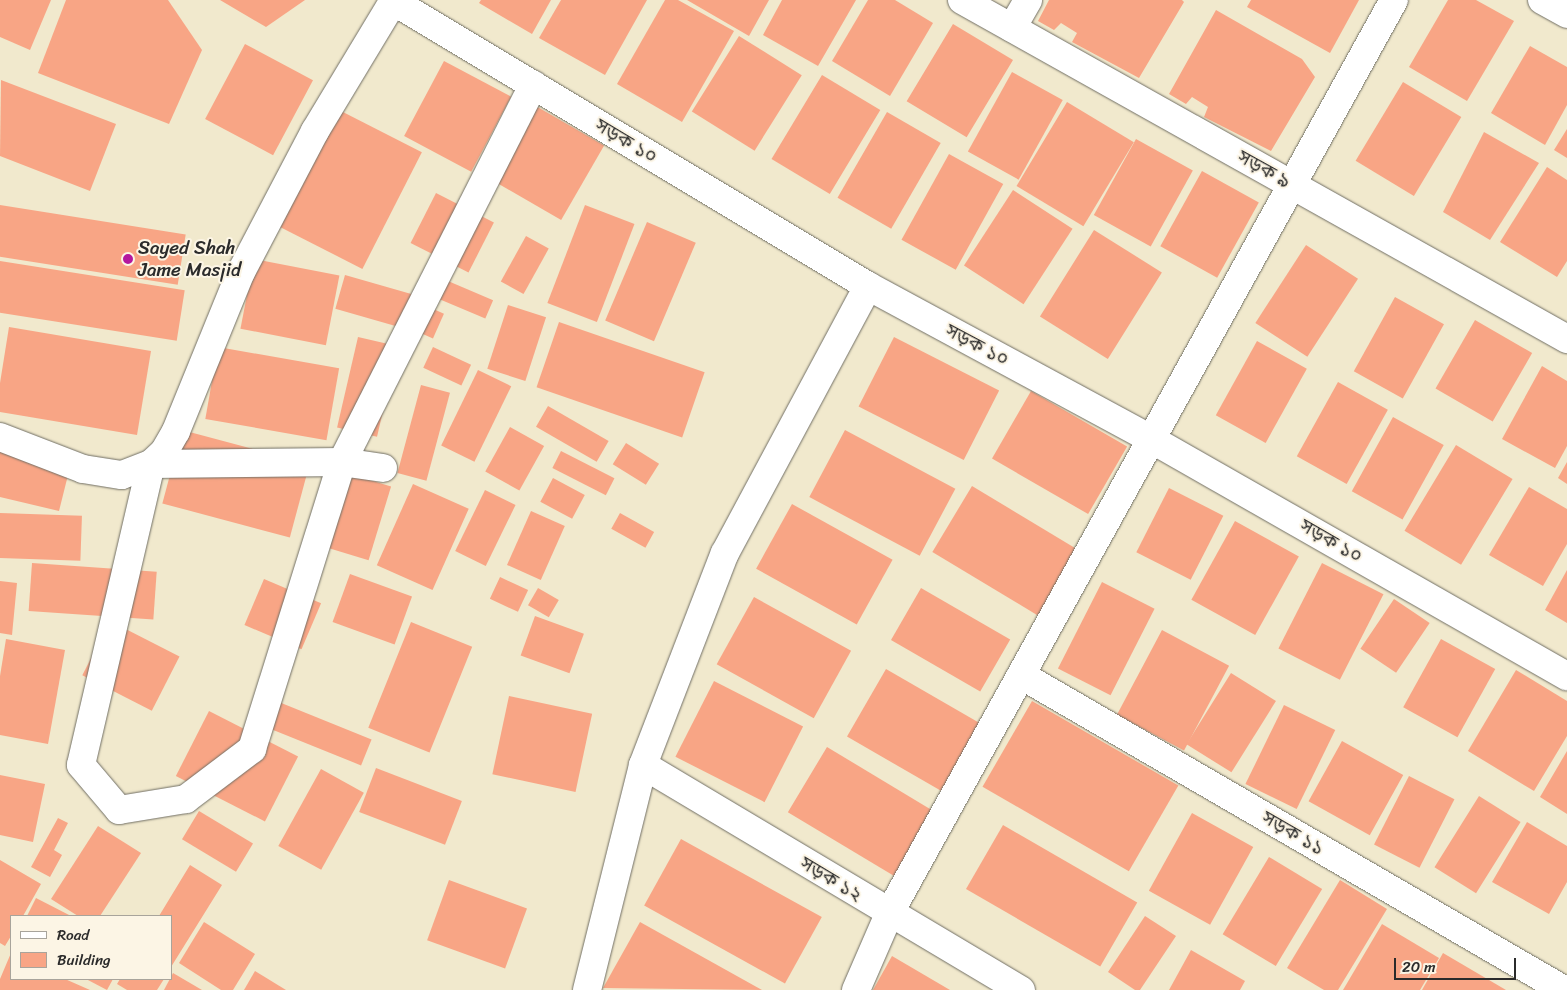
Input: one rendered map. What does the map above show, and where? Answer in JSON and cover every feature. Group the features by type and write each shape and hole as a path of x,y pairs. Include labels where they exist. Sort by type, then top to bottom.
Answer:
{"street":[{"name":"সড়ক ৯","path":"962,0 1567,338"},
{"path":"1012,28 1028,0"},
{"path":"856,990 889,914 1394,0"},
{"path":"1542,0 1567,14"},
{"path":"393,1 320,122 241,272 176,431 164,452 151,464 81,765 119,810 186,800 252,749 342,462 533,85"},
{"name":"সড়ক ১০","path":"393,1 868,286 1151,439 1567,676"},
{"path":"587,990 643,765 725,553 868,286"},
{"path":"0,437 83,469 122,475 151,464 342,462 383,468"},
{"name":"সড়ক ১১","path":"1021,675 1564,990"},
{"name":"সড়ক ১২","path":"643,765 889,914 1021,990"}],"building":[{"path":"0,0 51,0 30,50 0,37"},
{"path":"66,0 168,0 202,50 169,124 38,73"},
{"path":"220,0 305,0 266,27"},
{"path":"481,0 551,0 532,34 479,3"},
{"path":"561,0 647,0 605,75 539,38"},
{"path":"665,0 678,0 734,31 682,122 617,84"},
{"path":"687,0 769,0 749,36"},
{"path":"782,0 856,0 818,66 763,35"},
{"path":"868,0 895,0 933,23 890,96 832,61"},
{"path":"1049,0 1182,0 1184,2 1139,78 1072,42 1077,33 1061,23 1054,30 1038,21"},
{"path":"1251,0 1359,0 1330,53 1247,7"},
{"path":"1448,0 1476,0 1514,21 1467,101 1409,67"},
{"path":"1216,10 1302,59 1315,77 1271,151 1204,117 1208,107 1192,97 1186,104 1169,94"},
{"path":"953,24 1013,60 967,137 907,101"},
{"path":"739,36 802,75 755,151 692,111"},
{"path":"245,44 313,80 273,155 205,119"},
{"path":"1530,46 1567,67 1567,105 1545,145 1491,113"},
{"path":"444,61 511,97 471,172 404,136"},
{"path":"1012,72 1063,100 1019,180 968,152"},
{"path":"822,75 880,110 830,194 772,159"},
{"path":"1,80 116,124 90,191 0,156"},
{"path":"1403,82 1461,117 1414,196 1356,161"},
{"path":"1067,102 1134,142 1083,226 1017,186"},
{"path":"534,105 604,146 561,220 491,179"},
{"path":"339,110 422,152 362,269 280,227"},
{"path":"887,112 941,143 891,229 838,198"},
{"path":"1567,129 1567,158 1554,150"},
{"path":"1484,132 1539,163 1490,240 1443,212"},
{"path":"1136,139 1193,171 1151,247 1094,215"},
{"path":"949,154 1003,184 956,270 901,240"},
{"path":"1547,167 1567,180 1567,261 1557,277 1500,242"},
{"path":"1202,171 1259,203 1217,278 1160,246"},
{"path":"1013,190 1073,229 1024,304 964,265"},
{"path":"436,193 494,223 468,272 411,243"},
{"path":"0,205 186,234 178,285 0,257"},
{"path":"585,205 634,224 597,322 547,303"},
{"path":"647,222 696,243 654,341 605,320"},
{"path":"1094,230 1162,272 1108,359 1040,317"},
{"path":"526,236 549,249 524,294 501,281"},
{"path":"1306,245 1358,279 1307,357 1255,323"},
{"path":"254,259 339,276 326,345 240,329"},
{"path":"0,261 185,290 177,341 0,313"},
{"path":"345,275 420,296 410,330 335,309"},
{"path":"448,281 493,300 485,319 440,299"},
{"path":"1395,297 1444,324 1403,398 1354,371"},
{"path":"422,304 444,314 433,338 411,329"},
{"path":"508,305 546,317 525,381 487,369"},
{"path":"1475,320 1532,353 1493,421 1436,388"},
{"path":"559,322 705,372 682,437 537,387"},
{"path":"9,327 151,351 137,435 0,412 0,383"},
{"path":"358,337 398,346 377,437 337,428"},
{"path":"894,337 999,391 964,460 859,406"},
{"path":"1257,341 1307,369 1266,443 1216,415"},
{"path":"218,347 339,368 326,440 205,419"},
{"path":"433,347 471,365 461,386 423,368"},
{"path":"1542,366 1567,381 1567,446 1555,468 1502,439"},
{"path":"478,370 511,386 474,462 441,445"},
{"path":"1338,382 1388,410 1347,484 1297,456"},
{"path":"421,385 450,393 426,481 397,473"},
{"path":"1031,391 1127,447 1088,514 992,459"},
{"path":"548,406 609,441 597,462 536,427"},
{"path":"1393,417 1444,445 1403,519 1352,491"},
{"path":"510,427 544,446 519,491 485,472"},
{"path":"182,430 310,464 290,538 162,503"},
{"path":"845,430 955,489 920,556 809,497"},
{"path":"626,443 659,464 646,485 613,464"},
{"path":"1456,445 1513,479 1461,565 1404,531"},
{"path":"0,450 70,467 59,511 0,497"},
{"path":"561,451 614,478 606,495 552,468"},
{"path":"1567,462 1567,484 1558,478"},
{"path":"327,467 391,487 369,560 304,541"},
{"path":"553,478 585,495 572,519 540,502"},
{"path":"413,484 469,509 433,590 377,565"},
{"path":"972,486 1079,550 1039,616 932,552"},
{"path":"1529,487 1567,509 1567,544 1543,586 1489,555"},
{"path":"1169,488 1223,516 1191,580 1136,552"},
{"path":"485,490 516,505 486,566 455,551"},
{"path":"792,504 893,560 857,624 756,569"},
{"path":"531,511 565,526 541,580 507,565"},
{"path":"0,513 82,516 80,561 0,558"},
{"path":"620,513 654,532 645,548 611,529"},
{"path":"1235,521 1299,556 1255,635 1191,600"},
{"path":"32,563 157,572 153,620 29,611"},
{"path":"1322,563 1383,594 1340,680 1278,649"},
{"path":"1567,570 1567,623 1545,610"},
{"path":"350,574 412,597 395,644 333,622"},
{"path":"500,577 528,590 518,612 490,599"},
{"path":"264,579 321,603 302,649 244,625"},
{"path":"0,581 17,583 12,635 0,633"},
{"path":"1102,582 1155,609 1111,695 1058,668"},
{"path":"538,588 559,600 549,617 528,605"},
{"path":"921,588 1010,640 980,691 891,640"},
{"path":"754,597 851,651 814,718 717,664"},
{"path":"1394,599 1430,623 1396,673 1360,649"},
{"path":"535,616 584,634 569,673 521,655"},
{"path":"110,621 179,656 152,711 82,675"},
{"path":"411,622 472,647 429,752 368,728"},
{"path":"1162,630 1229,666 1184,750 1117,715"},
{"path":"6,639 65,650 48,744 0,735 0,676"},
{"path":"1441,639 1495,669 1457,737 1403,707"},
{"path":"886,669 982,724 943,792 847,737"},
{"path":"1516,670 1567,701 1567,736 1534,791 1468,751"},
{"path":"1231,673 1276,701 1231,772 1186,744"},
{"path":"714,681 803,726 765,802 675,757"},
{"path":"264,696 372,739 361,765 254,722"},
{"path":"509,696 592,714 576,792 492,774"},
{"path":"1032,701 1178,786 1129,871 982,787"},
{"path":"1284,705 1335,730 1297,809 1245,784"},
{"path":"209,711 298,756 265,821 176,776"},
{"path":"1342,741 1403,775 1370,835 1309,801"},
{"path":"827,747 934,811 895,877 788,812"},
{"path":"1567,751 1567,814 1540,797"},
{"path":"376,768 462,801 445,845 359,812"},
{"path":"321,769 364,793 321,870 278,846"},
{"path":"0,775 45,784 33,842 0,835"},
{"path":"1409,776 1454,799 1419,868 1374,845"},
{"path":"1479,796 1521,822 1476,893 1434,867"},
{"path":"199,811 253,843 236,872 182,839"},
{"path":"1192,813 1253,847 1210,925 1149,891"},
{"path":"58,818 68,823 54,850 62,855 50,877 31,867"},
{"path":"1527,822 1567,846 1567,882 1549,914 1492,882"},
{"path":"1003,825 1137,902 1100,967 966,889"},
{"path":"98,826 141,853 101,915 76,915 51,899"},
{"path":"681,839 822,917 785,984 644,905"},
{"path":"1269,857 1322,889 1276,966 1223,934"},
{"path":"0,860 41,884 24,915 10,915 10,938 5,946 0,943"},
{"path":"190,865 222,885 172,965 172,915 160,915"},
{"path":"449,880 527,908 505,969 427,940"},
{"path":"1340,880 1387,909 1338,990 1324,990 1287,968"},
{"path":"36,898 69,915 28,915"},
{"path":"1145,916 1176,936 1140,990 1135,990 1108,972"},
{"path":"204,922 255,954 233,990 221,990 179,963"},
{"path":"640,922 762,990 603,988"},
{"path":"1382,924 1439,958 1420,990 1343,990"},
{"path":"1191,950 1245,981 1240,990 1169,990"},
{"path":"1443,953 1506,990 1422,990"},
{"path":"10,955 10,980 67,980 90,990 0,990 0,979"},
{"path":"892,956 950,990 873,990"},
{"path":"255,971 286,990 244,990"},
{"path":"173,973 202,990 164,990 169,980 172,980"},
{"path":"88,980 112,980 107,990"},
{"path":"119,980 163,980 157,990 127,990 117,984"}],"place":[{"name":"Sayed Shah Jame Masjid","path":"128,259"}]}
